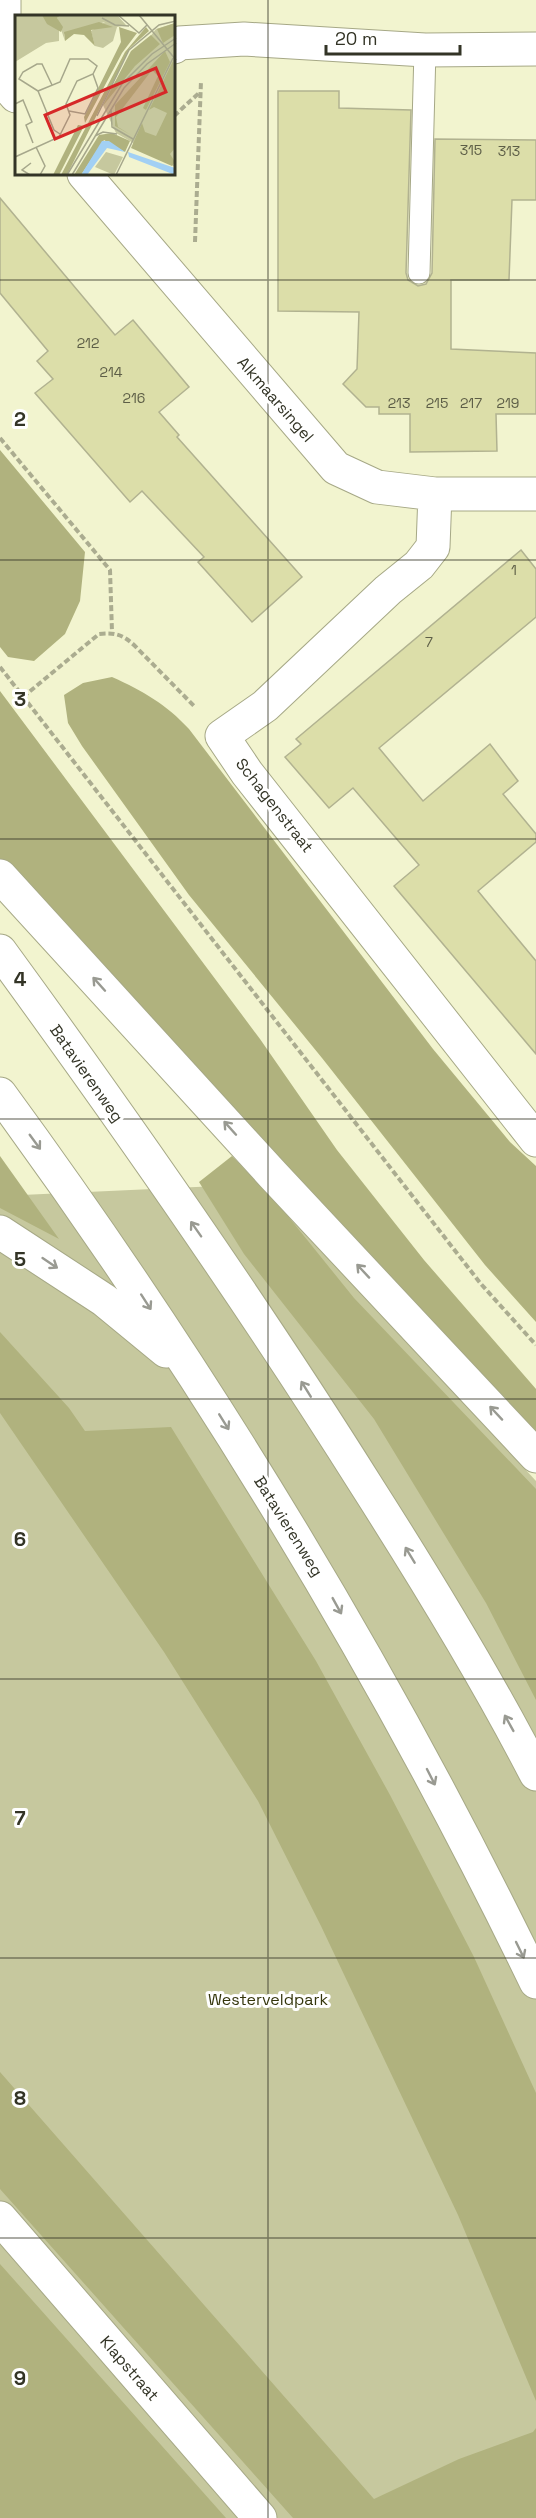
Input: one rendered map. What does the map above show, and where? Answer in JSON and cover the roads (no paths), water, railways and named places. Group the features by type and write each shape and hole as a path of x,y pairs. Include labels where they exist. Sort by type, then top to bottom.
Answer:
{"main road":[{"path":"4,0 4,82 15,95"},
{"path":"188,44 244,39 425,50 536,49"},
{"name":"Alkmaarsingel","path":"86,176 336,468 377,487 435,494 536,494"},
{"name":"Schagenstraat","path":"435,494 433,547 419,565 388,590 265,706 222,736 247,773 536,1140"},
{"path":"0,876 273,1175 536,1456"},
{"name":"Batavierenweg","path":"0,951 289,1362 403,1543 510,1724 536,1774"},
{"name":"Batavierenweg","path":"0,1094 86,1211 316,1568 414,1743 536,1983"},
{"path":"0,1232 104,1300 192,1373"},
{"name":"Klapstraat","path":"0,2218 260,2518"}],"lane":[{"path":"418,273 425,50"}],"park label":[{"name":"Westerveldpark","path":"268,1999"}]}
